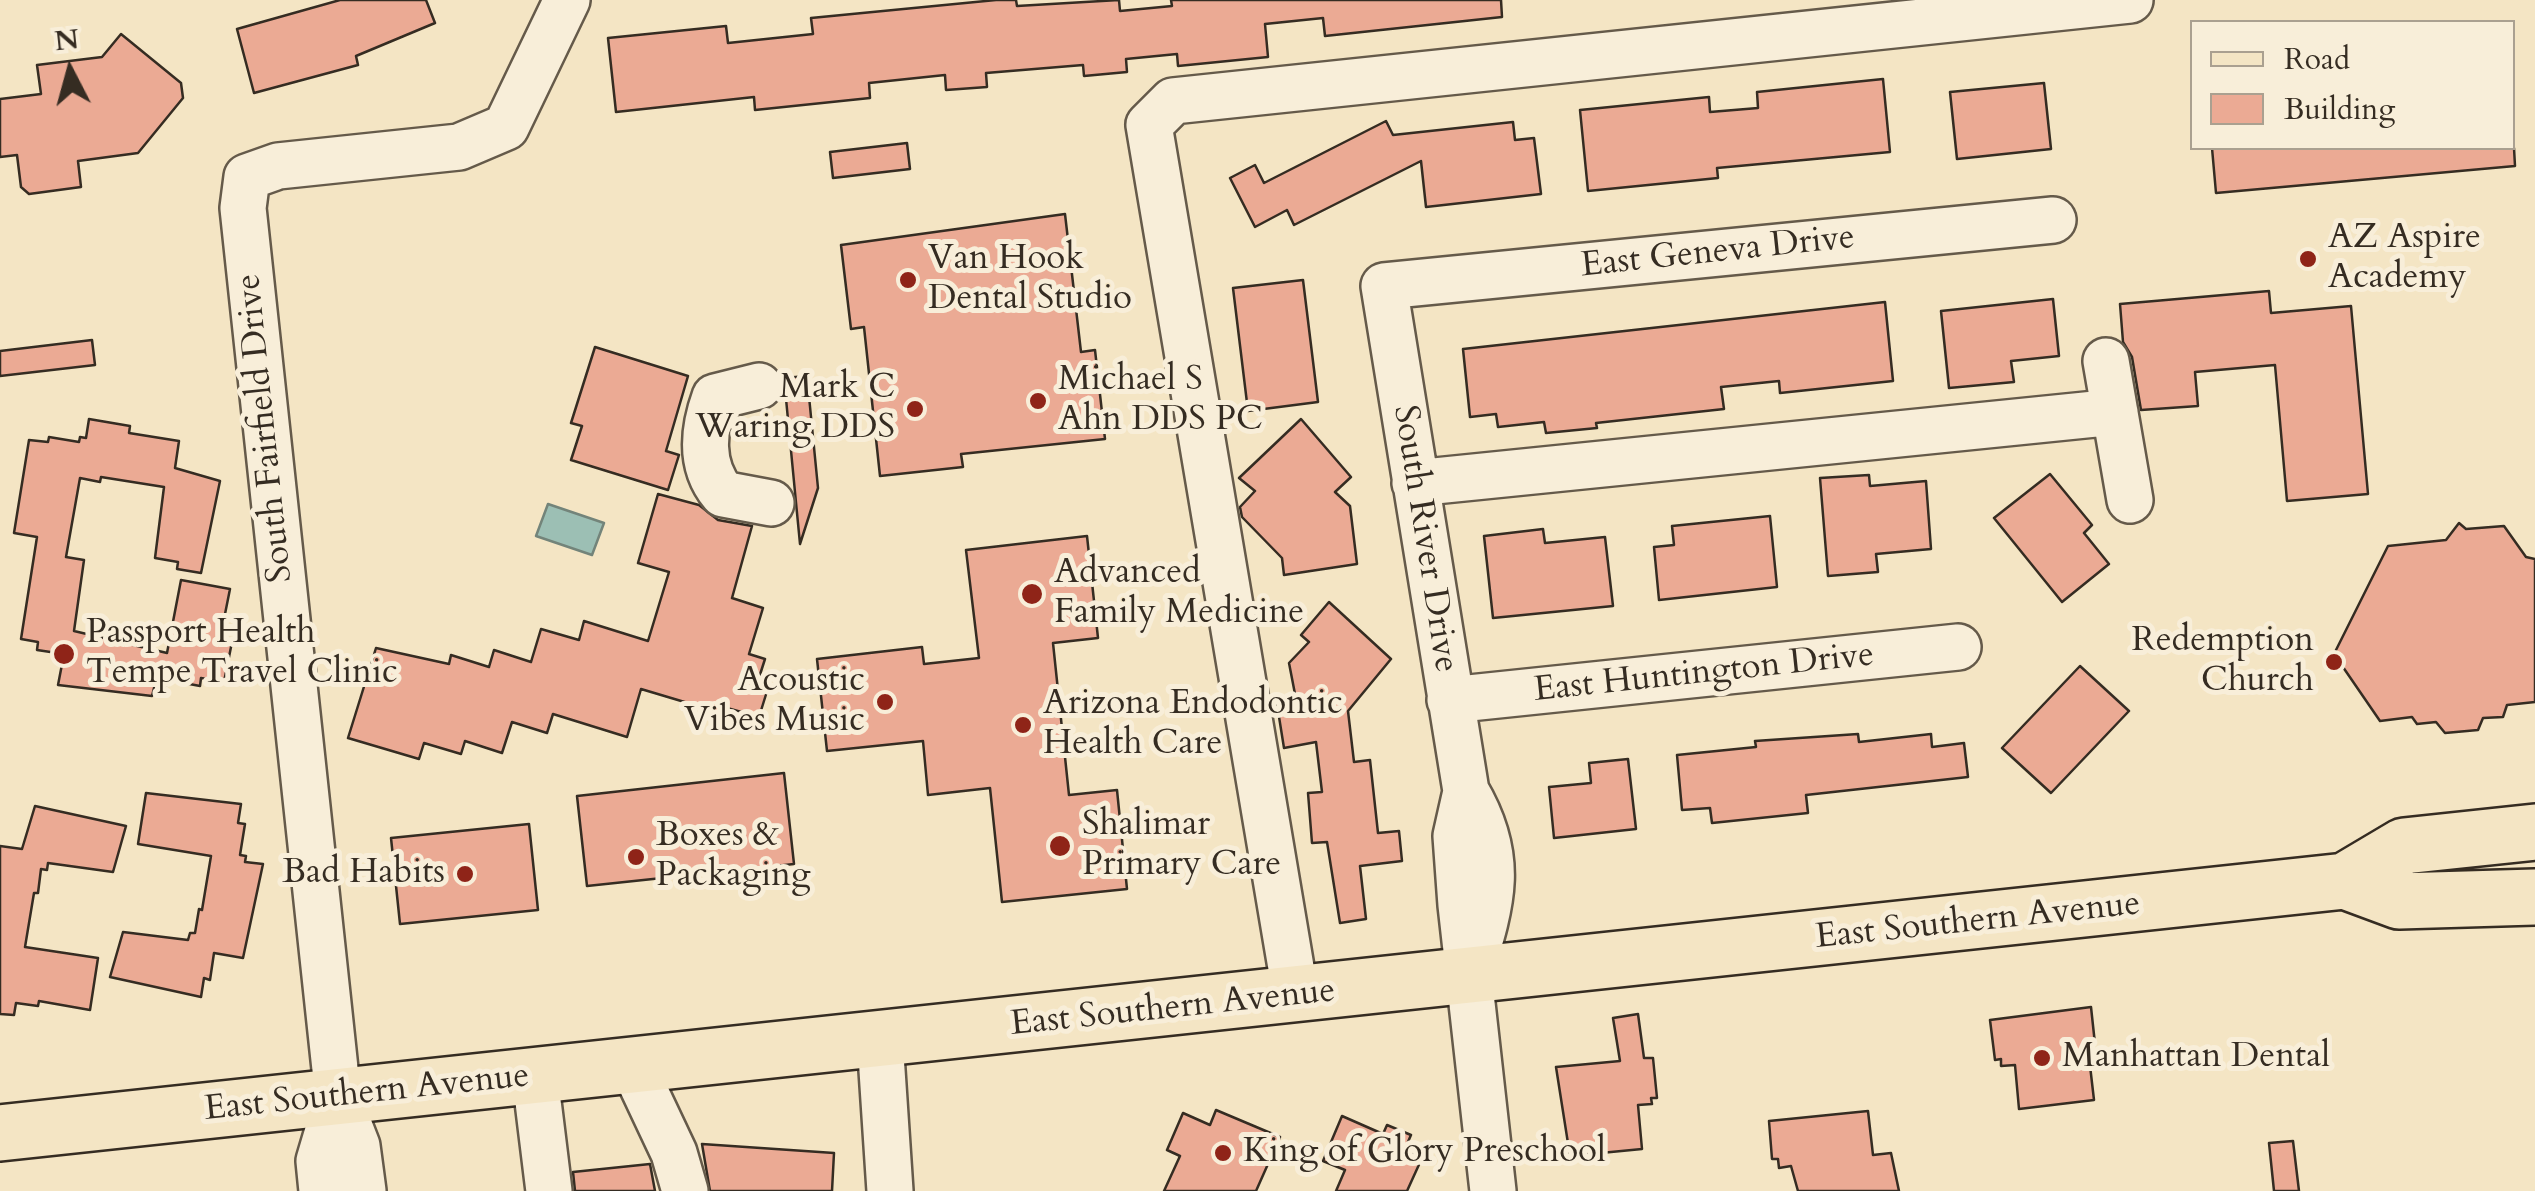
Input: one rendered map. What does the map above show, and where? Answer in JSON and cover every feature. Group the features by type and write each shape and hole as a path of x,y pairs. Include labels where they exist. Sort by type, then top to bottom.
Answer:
{"main road":[{"name":"East Southern Avenue","path":"0,1133 2345,881 2404,846 2535,832"},
{"path":"2399,901 2508,867 2535,865"},
{"name":"East Southern Avenue","path":"2345,881 2399,901 2535,897"}],"street":[{"name":"South Fairfield Drive","path":"363,1191 357,1146 338,1097 243,208 247,176 278,166 459,147 506,127 567,0"},
{"path":"1296,996 1148,125 1172,101 2130,0"},
{"name":"East Geneva Drive","path":"1384,286 2053,220"},
{"name":"South River Drive","path":"1384,286 1466,791 1456,836 1493,1191"},
{"path":"2106,361 2130,500"},
{"path":"760,386 715,397 703,430 713,482 723,494 771,503"},
{"path":"1415,483 2115,412"},
{"name":"East Huntington Drive","path":"1450,700 1958,647"},
{"path":"880,1040 890,1191"},
{"path":"634,1066 674,1153 686,1191"},
{"path":"535,1076 549,1191"},
{"name":"South Fairfield Drive","path":"322,1191 319,1161 338,1097"}],"water":[{"path":"548,504 604,523 592,555 536,536"}],"building":[{"path":"340,0 426,0 435,23 356,56 358,65 254,93 237,29"},
{"path":"1016,0 1017,6 1119,0 1120,11 1172,6 1171,0 1501,0 1502,17 1325,36 1323,18 1265,24 1268,57 1178,66 1177,54 1126,59 1127,72 1084,76 1083,65 986,73 987,87 946,90 945,75 869,83 870,98 755,110 754,97 616,112 608,38 726,26 728,43 813,34 811,18"},
{"path":"121,34 181,83 183,98 138,153 78,161 81,187 29,194 21,187 17,155 0,157 0,99 41,94 37,65 102,57"},
{"path":"1883,79 1890,152 1717,168 1718,178 1588,191 1580,110 1709,97 1710,112 1758,108 1757,92"},
{"path":"2044,83 2051,149 1957,159 1950,92"},
{"path":"1386,121 1393,135 1513,122 1515,140 1534,138 1541,194 1426,207 1421,161 1294,225 1287,210 1255,227 1230,178 1255,165 1264,183"},
{"path":"907,143 910,169 833,178 830,152"},
{"path":"2212,150 2514,150 2515,166 2216,193"},
{"path":"1065,214 1081,352 1095,350 1105,439 961,454 963,467 880,476 864,327 851,329 841,245"},
{"path":"1303,280 1318,402 1248,411 1233,288"},
{"path":"2269,291 2271,313 2351,306 2368,494 2287,501 2275,365 2195,372 2198,406 2141,410 2132,357 2123,342 2120,304"},
{"path":"2053,299 2059,356 2011,361 2014,382 1949,388 1941,311"},
{"path":"1885,302 1893,381 1780,393 1779,381 1721,387 1724,409 1596,423 1597,428 1546,433 1544,422 1498,427 1496,414 1470,417 1463,349"},
{"path":"92,340 95,365 0,376 0,351"},
{"path":"595,347 688,376 666,451 679,455 668,490 571,460 582,426 571,423"},
{"path":"807,376 818,488 800,544 784,378"},
{"path":"89,419 130,426 129,433 179,441 175,468 220,481 201,573 177,569 178,562 155,558 164,487 101,477 100,482 80,478 66,557 84,560 74,631 167,653 181,580 230,589 220,639 232,642 224,682 201,678 200,686 168,680 166,686 155,684 152,696 58,685 64,654 37,650 38,642 21,639 37,537 14,533 29,440 48,442 49,437 79,442 80,437 86,438"},
{"path":"1301,419 1351,477 1335,492 1350,506 1357,564 1284,575 1282,558 1242,517 1240,507 1255,491 1239,478"},
{"path":"2050,474 2092,525 2084,533 2109,564 2062,602 1994,518"},
{"path":"1869,475 1870,486 1926,481 1931,549 1876,554 1878,572 1828,576 1820,478"},
{"path":"658,494 699,505 718,520 752,526 732,598 763,608 749,654 765,659 757,684 768,688 759,717 720,706 718,712 641,689 627,737 553,714 547,733 512,722 502,753 465,741 461,754 424,743 419,759 348,738 376,648 449,664 451,655 489,667 494,650 531,662 541,629 579,640 584,621 648,641 669,572 638,563"},
{"path":"1770,516 1777,587 1659,600 1654,547 1674,545 1672,526"},
{"path":"2459,523 2466,529 2504,526 2526,557 2535,559 2535,702 2507,705 2503,717 2483,718 2478,730 2445,733 2436,722 2417,724 2412,717 2380,721 2334,654 2388,546 2446,540"},
{"path":"1543,529 1545,543 1605,537 1613,606 1493,618 1484,536"},
{"path":"1087,536 1098,638 1053,643 1069,795 1117,790 1127,889 1002,902 990,788 928,795 923,741 827,751 817,659 922,647 924,664 979,658 966,550"},
{"path":"1329,602 1391,659 1348,711 1354,762 1370,760 1378,833 1399,831 1402,861 1360,866 1366,919 1340,923 1327,842 1312,843 1308,793 1322,792 1316,742 1284,748 1276,698 1295,694 1289,663 1309,642 1301,635"},
{"path":"2080,666 2129,711 2051,793 2002,748"},
{"path":"1858,734 1859,742 1931,734 1932,747 1964,743 1968,777 1806,795 1808,813 1712,823 1710,808 1682,810 1677,755 1756,747 1755,741"},
{"path":"1628,759 1636,829 1554,838 1549,787 1591,783 1589,763"},
{"path":"784,773 794,864 587,886 577,796"},
{"path":"146,793 241,804 238,823 245,824 240,855 246,856 245,862 263,864 243,958 214,953 210,980 204,978 201,997 110,977 123,932 188,940 190,933 195,933 199,909 202,910 211,856 138,844"},
{"path":"35,806 126,826 113,872 48,863 47,870 41,869 38,893 34,893 25,947 98,958 90,1010 39,1001 38,1006 16,1003 14,1015 0,1014 0,846 22,849"},
{"name":"Bad Habits","path":"529,824 538,910 400,924 391,838"},
{"name":"Manhattan Dental","path":"2091,1007 2095,1044 2091,1045 2089,1057 2094,1100 2019,1109 2015,1065 2001,1066 2001,1059 1995,1060 1990,1020"},
{"path":"1638,1014 1644,1058 1653,1058 1657,1098 1651,1098 1652,1104 1638,1105 1642,1149 1570,1156 1556,1067 1620,1061 1613,1018"},
{"name":"King of Glory Preschool","path":"1216,1110 1280,1137 1256,1191 1164,1191 1180,1156 1167,1150 1183,1113 1210,1125"},
{"path":"1868,1111 1873,1155 1891,1153 1899,1191 1798,1191 1791,1166 1779,1168 1778,1159 1772,1159 1769,1121"},
{"path":"1342,1116 1383,1134 1387,1125 1411,1135 1404,1151 1422,1158 1407,1191 1336,1191 1345,1170 1323,1161"},
{"path":"2293,1141 2299,1191 2274,1191 2269,1143"},
{"path":"702,1144 834,1153 832,1191 710,1191"},
{"path":"650,1164 655,1191 575,1191 573,1172"}],"place":[{"name":"AZ Aspire Academy","path":"2308,259"},
{"name":"Van Hook Dental Studio","path":"908,280"},
{"name":"Michael S Ahn DDS PC","path":"1038,401"},
{"name":"Mark C Waring DDS","path":"915,409"},
{"name":"Advanced Family Medicine","path":"1032,594"},
{"name":"Passport Health Tempe Travel Clinic","path":"64,654"},
{"name":"Redemption Church","path":"2334,662"},
{"name":"Acoustic Vibes Music","path":"885,702"},
{"name":"Arizona Endodontic Health Care","path":"1023,725"},
{"name":"Shalimar Primary Care","path":"1060,846"},
{"name":"Boxes & Packaging","path":"636,857"},
{"name":"Bad Habits","path":"465,874"},
{"name":"Manhattan Dental","path":"2042,1058"},
{"name":"King of Glory Preschool","path":"1223,1153"}]}
